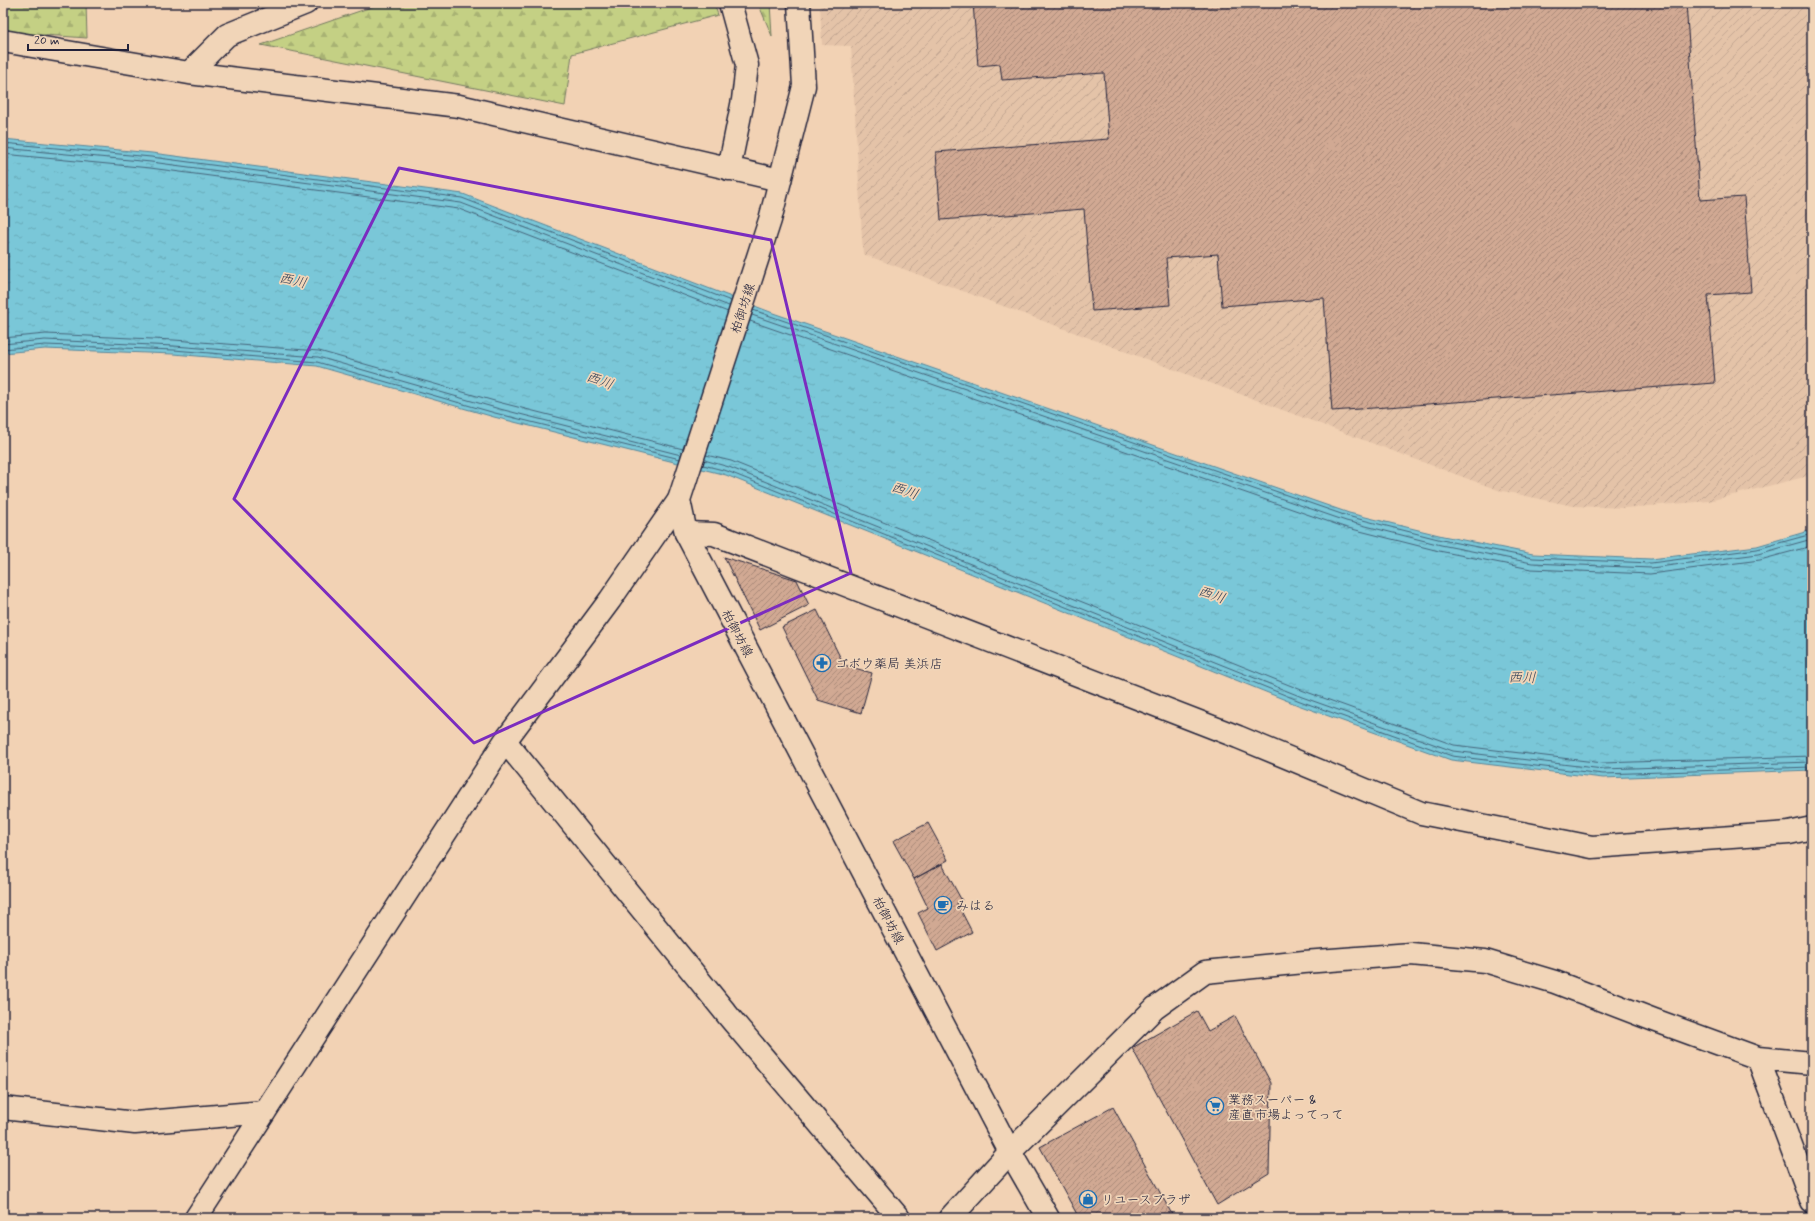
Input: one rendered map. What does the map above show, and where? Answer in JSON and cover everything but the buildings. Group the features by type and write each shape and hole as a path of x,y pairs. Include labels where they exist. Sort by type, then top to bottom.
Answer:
{"street":[{"path":"189,73 227,35 306,3"},
{"path":"729,169 743,100 748,65 730,3"},
{"name":"柏御坊線","path":"799,3 804,86 770,220 679,500 686,533 1010,1152 1048,1218"},
{"path":"3,41 189,73 459,106 780,180"},
{"path":"196,1218 505,741 610,600 679,500"},
{"path":"686,533 714,534 1223,732 1421,813 1592,847 1789,834 1812,828"},
{"path":"505,741 730,1018 899,1218"},
{"path":"950,1218 1010,1152 1155,1008 1205,972 1304,962 1411,954 1485,961 1555,982 1758,1058 1812,1063"},
{"path":"1758,1058 1812,1202"},
{"path":"3,1108 135,1123 265,1112"}],"highlighted area":[{"path":"399,168 771,240 851,573 474,743 234,499"}],"shaded area":[{"path":"820,3 1812,3 1812,475 1709,501 1625,508 1573,506 1498,490 863,254 851,46 822,45"}],"green space":[{"path":"3,3 86,3 87,38 3,32"},
{"path":"383,3 714,3 718,15 572,54 565,106 261,45"},
{"path":"758,3 770,3 772,36"}],"water":[{"name":"西川","path":"3,139 152,153 463,194 773,313 1349,513 1443,536 1533,554 1651,559 1757,546 1812,530 1812,770 1603,778 1451,760 1298,705 726,475 494,417 317,366 173,354 45,349 3,353"}],"place":[{"name":"ゴボウ薬局 美浜店","path":"822,663"},
{"name":"みはる","path":"943,905"},
{"name":"業務スーパー & 産直市場よってって","path":"1215,1106"},
{"name":"リユースプラザ","path":"1088,1199"}]}
